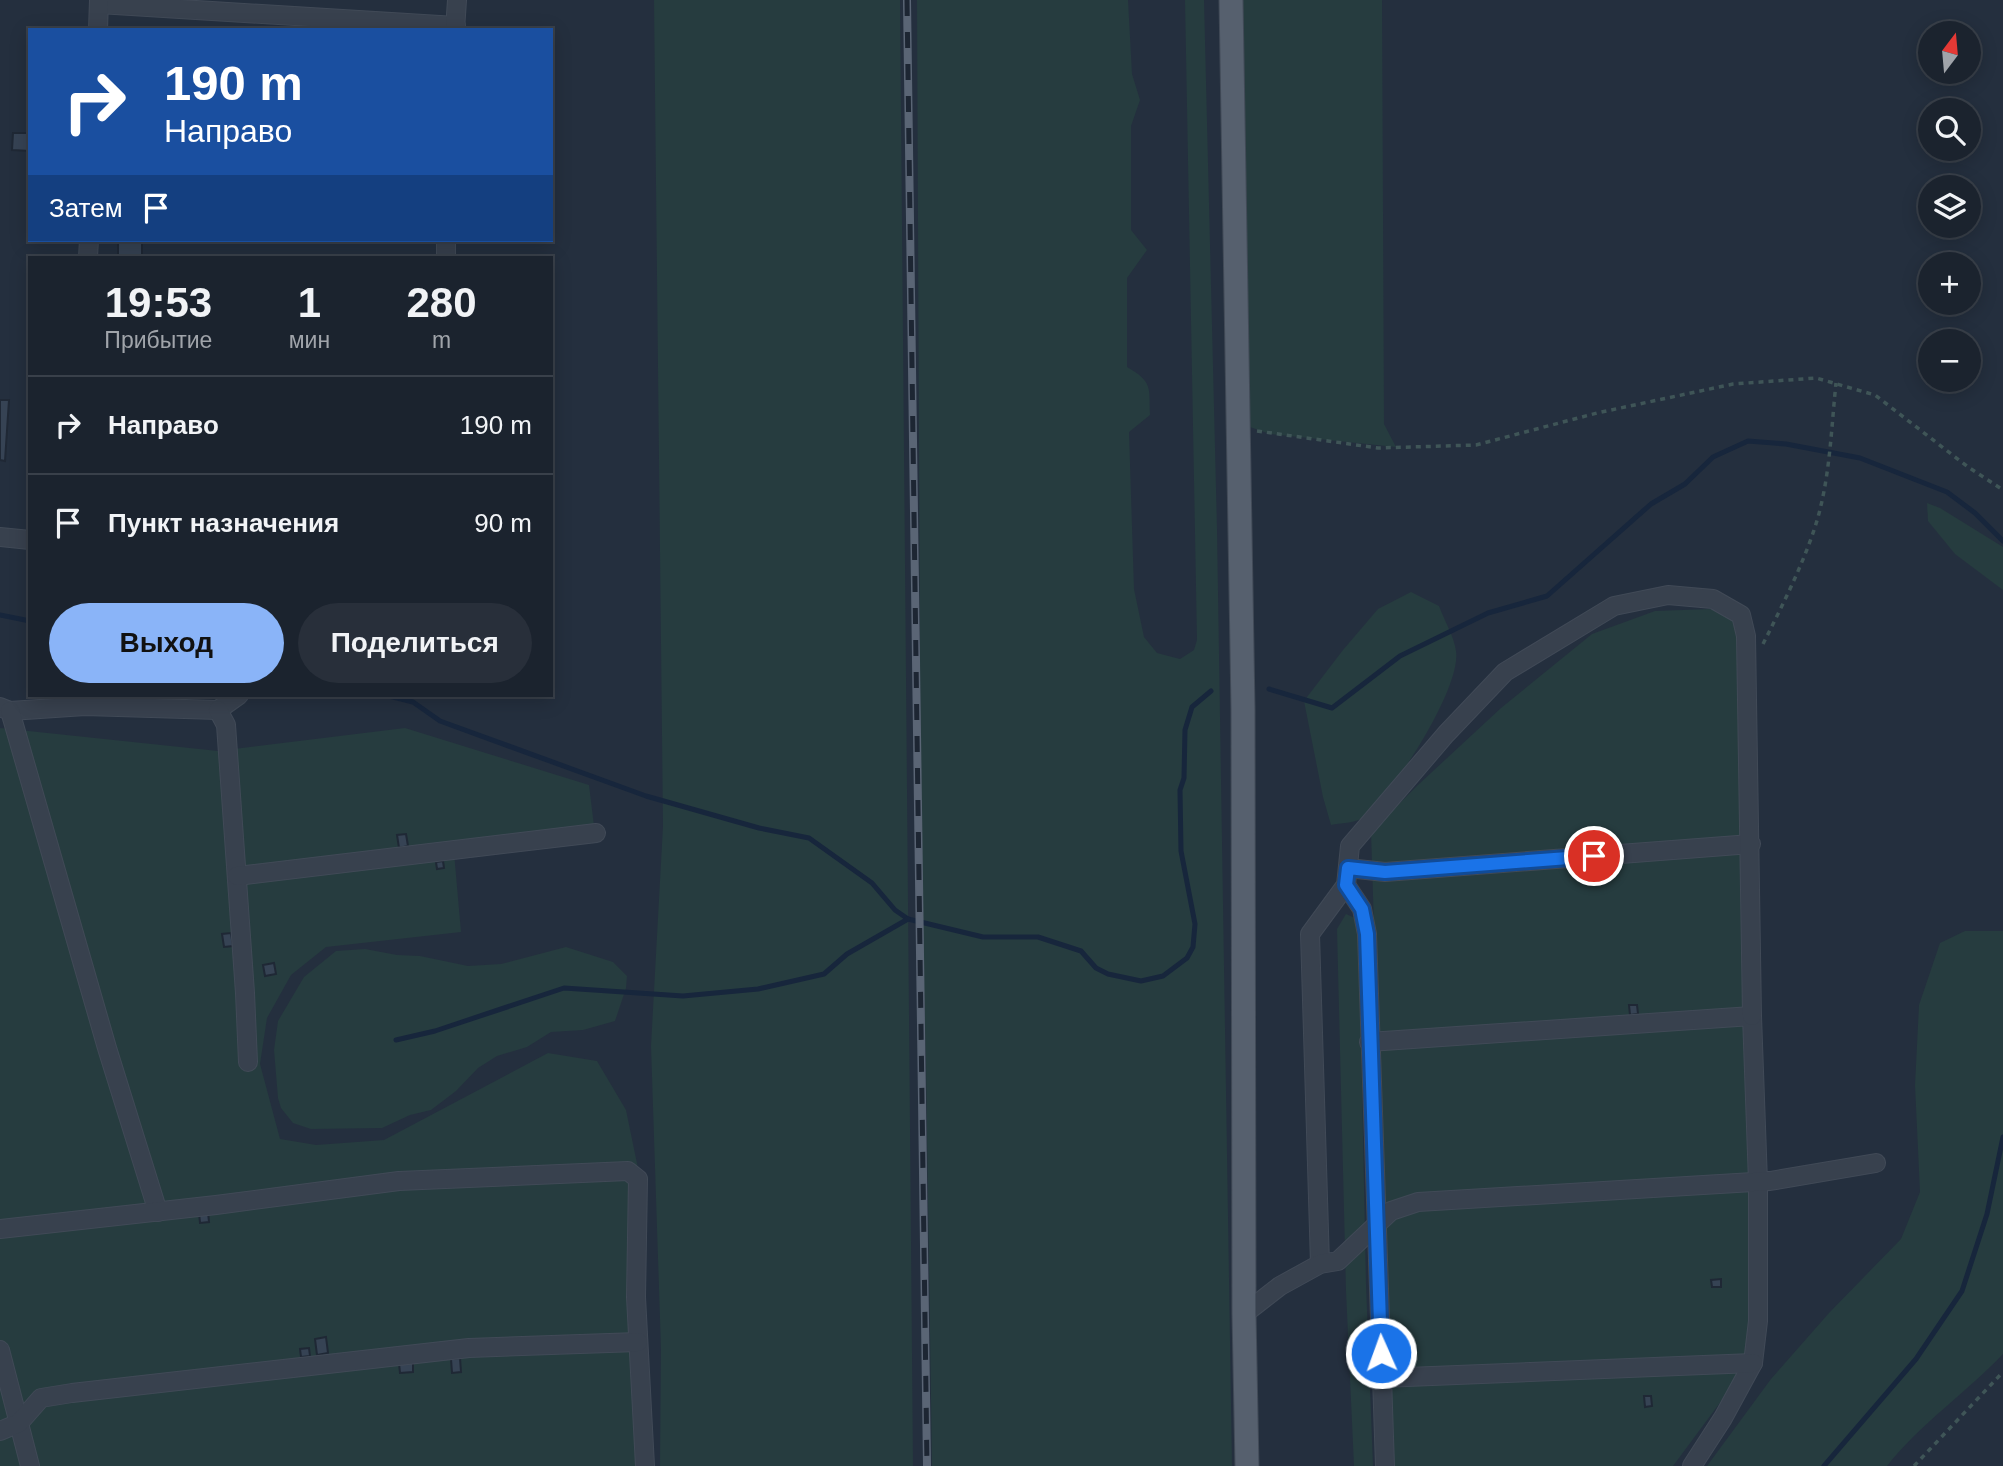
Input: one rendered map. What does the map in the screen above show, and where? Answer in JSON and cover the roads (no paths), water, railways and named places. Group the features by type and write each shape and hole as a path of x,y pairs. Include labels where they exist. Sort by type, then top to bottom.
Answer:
{"main road":[{"path":"1231,0 1244,722 1244,1314 1247,1466"}],"street":[{"path":"98,28 99,2 456,28 457,0"},
{"path":"0,537 28,540"},
{"path":"1320,1264 1310,934 1347,876 1350,846 1446,734 1505,672 1614,606 1668,595 1713,599 1741,615 1746,636 1752,1016 1758,1182 1758,1321 1753,1363 1723,1418 1692,1466"},
{"path":"158,1212 5,709 85,706 218,710 236,697"},
{"path":"218,710 226,725 248,1062"},
{"path":"237,876 596,833"},
{"path":"1347,876 1751,844"},
{"path":"1347,876 1362,909 1367,934 1385,1466"},
{"path":"1369,1042 1752,1016"},
{"path":"1244,1314 1280,1286 1320,1264 1338,1261 1391,1211 1418,1202 1758,1182 1876,1164"},
{"path":"0,1229 399,1181 628,1171 638,1179 636,1297 645,1466"},
{"path":"0,1431 19,1423 41,1398 72,1393 469,1348 638,1342"},
{"path":"0,1350 30,1466"},
{"path":"1382,1378 1753,1363"}],"waterway":[{"path":"1269,689 1332,708 1400,656 1488,613 1547,596 1651,504 1685,484 1713,457 1748,441 1786,444 1860,458 1947,492 1975,513 2003,541"},
{"path":"0,615 28,621"},
{"path":"393,697 413,702 440,721 646,796 759,828 809,838 872,883 895,910 908,919 983,937 1038,937 1081,951 1096,968 1108,974 1141,981 1163,976 1187,958 1193,947 1195,924 1181,851 1180,790 1184,778 1185,730 1192,707 1211,691"},
{"path":"396,1040 435,1031 564,988 683,996 758,989 824,974 847,954 908,919"},
{"path":"1824,1466 1916,1359 1962,1291 1987,1214 2003,1137"}],"railway":[{"path":"907,0 927,1466"}]}
